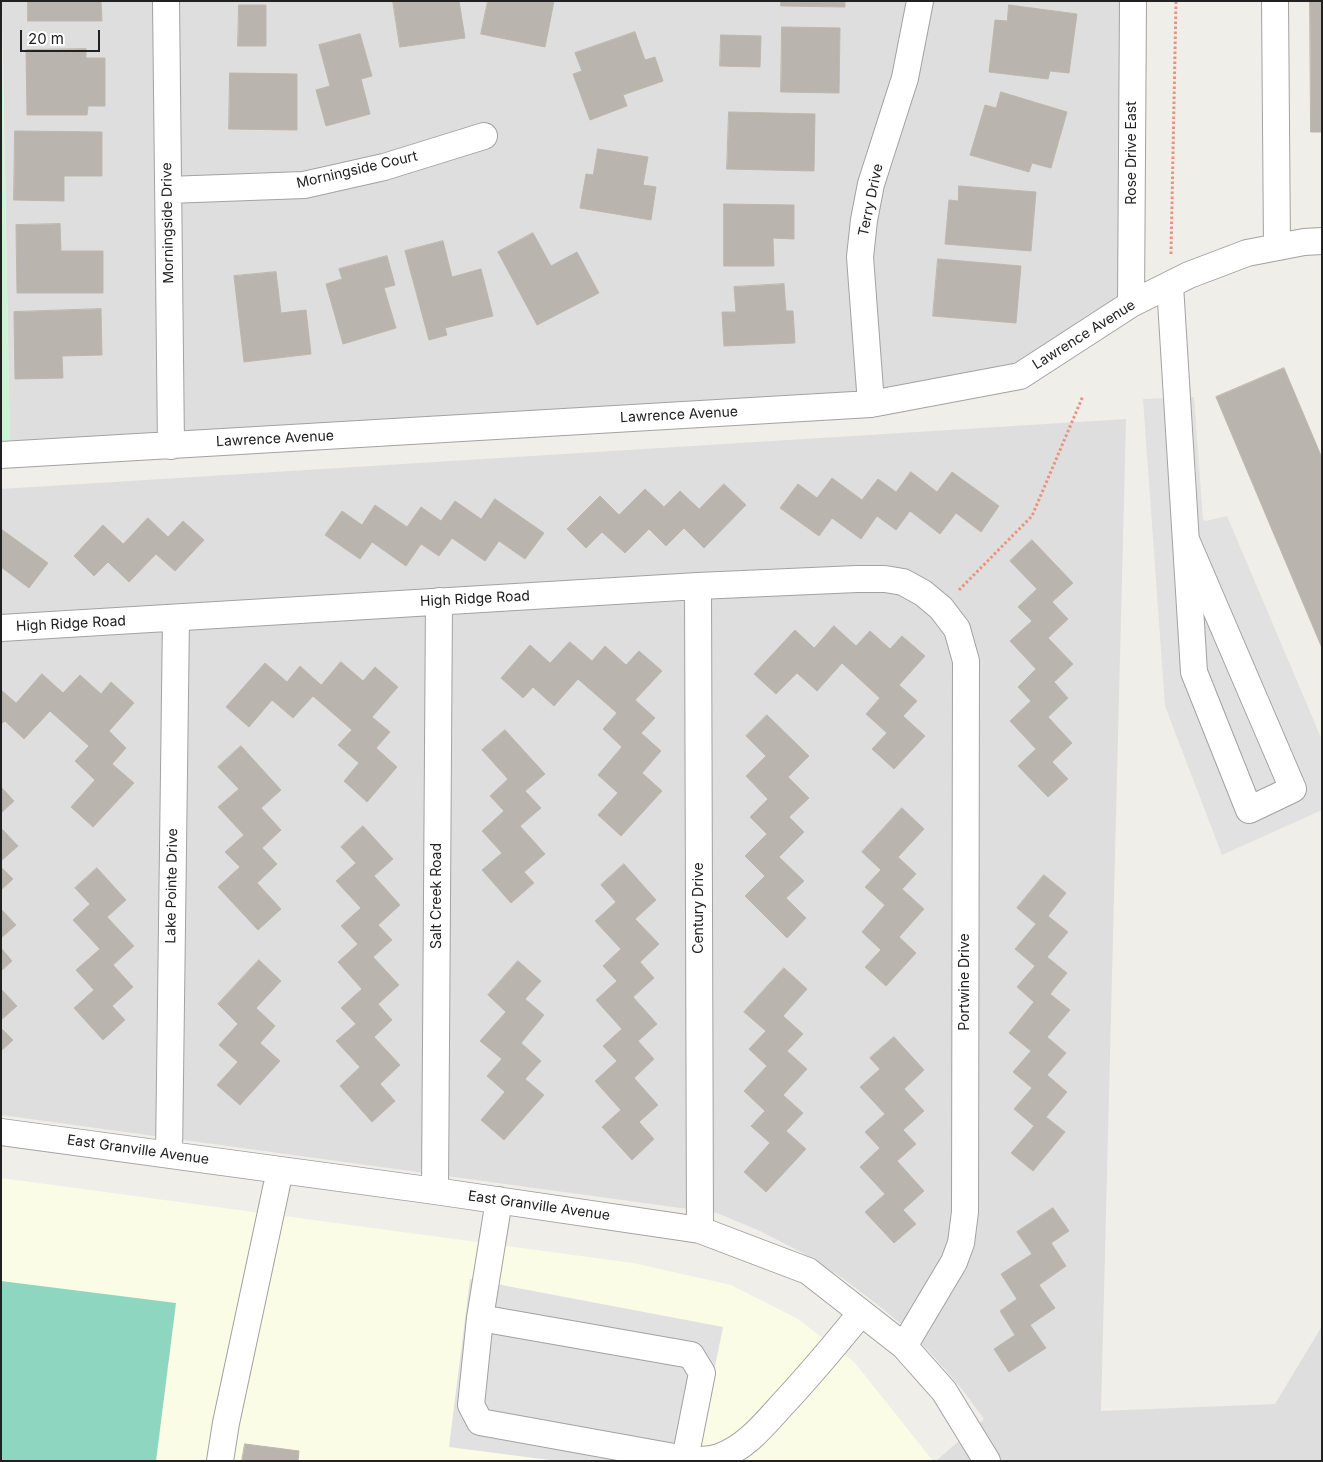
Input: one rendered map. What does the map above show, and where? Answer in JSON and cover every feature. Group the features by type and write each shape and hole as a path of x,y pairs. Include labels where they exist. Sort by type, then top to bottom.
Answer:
{"street":[{"name":"Morningside Drive","path":"166,1 171,446"},
{"name":"Terry Drive","path":"871,404 860,257 864,220 871,184 905,78 920,1"},
{"name":"Rose Drive East","path":"1131,304 1133,1"},
{"path":"1275,1 1278,247"},
{"name":"Morningside Court","path":"168,190 304,185 384,167 484,136"},
{"name":"Lawrence Avenue","path":"1,455 871,404 1020,376 1131,304 1189,275 1247,253 1304,242 1322,241"},
{"path":"1170,285 1194,672 1249,810 1293,789 1186,542"},
{"name":"High Ridge Road","path":"1,628 698,586 857,579 885,579 903,582 923,593 941,608"},
{"name":"Century Drive","path":"698,586 700,1230"},
{"name":"Salt Creek Road","path":"435,1191 439,601"},
{"name":"Portwine Drive","path":"904,1346 954,1262 961,1243 966,1212 966,661 957,629 941,608"},
{"name":"Lake Pointe Drive","path":"169,1154 176,618"},
{"name":"East Granville Avenue","path":"1,1132 435,1191 700,1230 808,1271 904,1346 944,1392 987,1461"},
{"path":"220,1461 226,1423 280,1170"},
{"path":"499,1200 480,1318 471,1405 480,1422 685,1458 703,1460 719,1457 736,1449 754,1436 804,1381 861,1313"},
{"path":"480,1318 691,1355 702,1373 685,1458"}],"path":[{"path":"1170,285 1176,1"},
{"path":"941,608 1032,516 1083,396"}],"shaded area":[{"path":"2,1 1121,1 1120,299 1015,369 880,394 10,447"},
{"path":"1194,397 1203,520 1227,516 1322,740 1322,810 1222,855 1165,706 1143,399"},
{"path":"1126,419 1101,1411 1275,1404 1322,1326 1322,1461 936,1461 984,1419 935,1358 908,1330 841,1277 801,1252 760,1231 717,1213 1,1115 1,489"},
{"path":"1,1178 633,1263 731,1285 798,1319 855,1363 933,1461 1,1461"},
{"path":"470,1279 723,1327 696,1461 557,1461 449,1447"}],"green space":[{"path":"1,1 10,447 1,447"},
{"path":"1,1281 176,1303 156,1461 1,1461"}],"building":[{"path":"28,1 101,1 102,21 28,21"},
{"path":"393,1 459,1 465,38 400,47"},
{"path":"488,1 554,1 545,47 481,34"},
{"path":"781,1 845,1 845,7 781,6"},
{"path":"1310,1 1322,1 1322,132 1311,132"},
{"path":"239,5 266,5 266,46 238,46"},
{"path":"1009,5 1077,14 1069,73 1050,71 1048,79 989,72 995,20 1007,21"},
{"path":"782,27 840,28 839,93 781,92"},
{"path":"635,32 645,60 655,57 663,81 623,95 627,106 590,120 573,74 582,71 575,53"},
{"path":"360,34 372,76 361,79 370,114 326,126 316,90 330,86 319,45"},
{"path":"721,35 761,36 760,67 720,66"},
{"path":"86,49 86,58 105,58 105,106 88,106 87,115 27,115 26,50"},
{"path":"230,73 297,74 297,130 229,129"},
{"path":"1001,92 1067,112 1051,168 1032,163 1029,172 970,155 985,105 996,108"},
{"path":"729,112 815,114 814,171 727,169"},
{"path":"15,131 102,132 102,176 64,176 64,201 14,200"},
{"path":"598,149 648,157 643,185 656,187 651,220 580,208 586,174 593,175"},
{"path":"959,186 1036,192 1031,251 945,244 949,200 958,201"},
{"path":"724,204 794,205 794,239 773,238 774,266 724,266"},
{"path":"60,224 61,251 103,251 103,293 17,293 16,225"},
{"path":"533,233 551,266 577,252 599,293 537,325 498,252"},
{"path":"443,241 452,277 481,269 493,316 445,328 447,335 429,340 405,251"},
{"path":"387,256 395,285 384,288 396,328 343,344 326,284 342,279 339,269"},
{"path":"938,259 1021,266 1016,323 933,316"},
{"path":"276,272 281,313 306,310 311,354 244,362 234,276"},
{"path":"784,284 786,311 793,311 795,343 724,346 722,312 736,312 734,287"},
{"path":"101,309 102,355 62,356 63,378 15,379 14,312"},
{"path":"1284,368 1322,458 1322,648 1216,397"},
{"path":"911,472 937,492 952,472 999,506 981,532 956,513 940,534 910,511 896,530 877,516 861,539 832,518 819,536 780,508 798,484 817,498 832,478 862,500 878,479 896,492"},
{"path":"724,484 746,505 704,548 684,528 666,546 649,529 625,553 602,532 586,548 567,529 600,496 619,515 645,489 664,507 680,491 699,509"},
{"path":"495,499 544,533 525,559 499,541 485,561 452,538 439,556 421,544 406,566 372,542 360,559 325,535 342,511 362,525 375,505 407,527 421,507 441,521 455,501 481,519"},
{"path":"148,518 168,537 183,521 204,540 175,571 156,554 129,582 108,562 94,576 74,556 103,525 123,544"},
{"path":"1,529 48,563 29,588 1,567"},
{"path":"1032,540 1073,583 1052,602 1068,619 1048,638 1073,664 1054,682 1068,698 1048,717 1072,743 1052,762 1068,779 1048,797 1018,766 1036,749 1010,721 1031,701 1018,687 1036,669 1010,641 1032,621 1018,607 1037,589 1010,561"},
{"path":"834,626 856,646 870,631 890,649 902,636 925,656 899,685 917,701 903,716 925,736 894,769 872,749 887,733 866,714 880,698 842,663 817,691 797,673 776,694 754,674 795,630 814,648"},
{"path":"570,642 592,661 605,646 626,665 639,651 662,671 635,700 655,718 641,733 661,751 642,773 662,791 621,836 598,815 618,793 598,775 622,747 603,729 617,713 578,679 554,706 533,687 523,698 501,678 530,645 550,663"},
{"path":"341,662 363,681 375,667 398,687 372,717 390,732 376,748 397,767 367,802 344,781 359,763 338,745 352,730 313,696 293,718 272,700 249,727 226,707 265,663 287,682 300,666 321,685"},
{"path":"42,674 63,693 80,675 101,694 111,682 134,703 109,731 126,748 112,764 134,783 93,827 71,807 95,780 75,761 89,746 50,711 24,739 5,721 1,724 1,690 16,703"},
{"path":"767,715 809,756 788,777 809,798 789,817 804,832 779,857 804,881 786,898 806,918 787,938 745,896 765,876 745,856 767,834 750,817 768,799 746,776 766,756 746,736"},
{"path":"505,730 545,774 525,791 541,808 520,826 545,854 524,872 534,883 511,903 482,870 502,853 482,831 504,811 490,796 508,779 482,750"},
{"path":"241,746 281,790 261,808 281,830 262,848 277,864 257,883 281,909 258,930 218,887 240,867 225,852 244,835 218,807 239,789 218,767"},
{"path":"1,787 14,801 1,813"},
{"path":"902,808 924,829 898,857 916,874 902,889 924,909 899,937 916,953 886,986 865,967 881,950 862,932 885,905 865,887 881,870 862,852"},
{"path":"363,826 393,859 374,876 400,905 378,925 392,940 373,957 399,985 378,1004 392,1020 374,1037 400,1065 380,1084 395,1101 372,1122 340,1086 360,1067 336,1041 356,1024 341,1008 362,989 338,962 358,944 341,926 361,908 336,881 356,863 341,847"},
{"path":"1,828 18,846 1,861"},
{"path":"624,864 656,900 635,919 659,944 640,962 654,978 633,997 657,1024 638,1041 654,1059 634,1078 658,1105 639,1122 654,1139 632,1160 602,1127 621,1110 595,1081 617,1061 603,1046 622,1029 596,1000 617,981 603,966 621,949 595,921 616,902 601,885"},
{"path":"1,867 13,879 1,890"},
{"path":"97,868 126,900 107,917 134,946 113,965 133,987 112,1006 125,1020 103,1040 74,1008 94,990 76,970 100,949 73,920 90,904 75,888"},
{"path":"1044,875 1066,893 1048,916 1068,932 1047,957 1067,973 1050,994 1070,1010 1047,1037 1066,1053 1047,1075 1067,1092 1046,1117 1065,1132 1033,1171 1011,1153 1034,1126 1014,1109 1032,1088 1013,1072 1031,1051 1009,1033 1034,1002 1017,987 1035,966 1015,949 1036,924 1017,908"},
{"path":"1,909 16,925 1,938"},
{"path":"1,948 12,961 1,971"},
{"path":"259,960 281,981 256,1008 275,1026 260,1043 280,1061 240,1105 217,1085 238,1062 219,1045 238,1024 218,1004"},
{"path":"518,961 541,981 525,999 544,1015 521,1043 541,1061 525,1079 544,1095 504,1140 481,1120 505,1092 487,1076 502,1059 480,1041 506,1012 488,995"},
{"path":"784,968 807,989 783,1016 803,1034 787,1051 807,1069 783,1095 803,1113 786,1131 806,1149 766,1192 744,1172 770,1143 751,1126 765,1111 744,1091 767,1066 749,1049 766,1031 744,1012"},
{"path":"1,989 17,1006 1,1020"},
{"path":"1,1028 13,1040 1,1051"},
{"path":"894,1037 924,1070 904,1089 924,1111 903,1130 916,1144 897,1161 924,1191 903,1210 916,1224 894,1243 865,1212 885,1194 860,1167 880,1148 865,1132 885,1114 860,1087 880,1069 870,1058"},
{"path":"1053,1208 1069,1231 1051,1243 1066,1266 1039,1285 1055,1308 1030,1325 1046,1348 1009,1372 994,1349 1015,1335 1000,1311 1017,1299 1001,1274 1032,1254 1017,1232"},
{"path":"245,1444 299,1451 298,1461 242,1461"}]}
